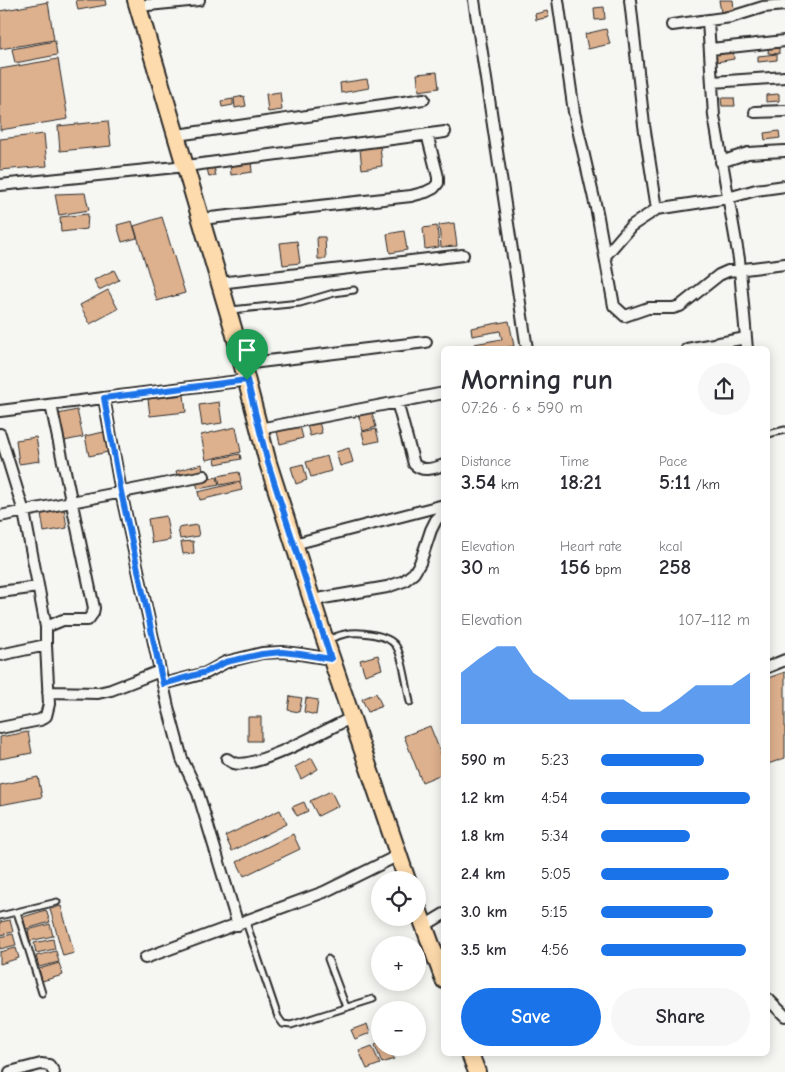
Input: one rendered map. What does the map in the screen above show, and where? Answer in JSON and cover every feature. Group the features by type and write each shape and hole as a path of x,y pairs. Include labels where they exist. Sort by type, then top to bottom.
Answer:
{"main road":[{"path":"137,3 228,310 260,429 294,544 331,659 405,871"},
{"path":"424,926 441,972"},
{"path":"471,1056 477,1072"}],"street":[{"path":"137,3 199,0"},
{"path":"474,0 527,346"},
{"path":"558,0 574,112 606,255 614,306 619,312 625,316 648,308 674,308 680,306 719,275 740,269 785,264"},
{"path":"630,0 644,125 658,209"},
{"path":"672,25 737,15 763,7 785,5"},
{"path":"708,20 714,116 740,269 747,346"},
{"path":"711,49 785,41"},
{"path":"713,82 785,77"},
{"path":"177,135 424,99"},
{"path":"755,112 785,111"},
{"path":"0,185 186,166 445,132"},
{"path":"201,219 381,200 426,192 434,188 438,183 427,134"},
{"path":"721,162 748,153 785,151"},
{"path":"606,255 631,226 642,217 658,209 728,198 756,190 785,186"},
{"path":"219,283 463,255"},
{"path":"702,346 746,338"},
{"path":"243,364 426,342"},
{"path":"0,411 247,380"},
{"path":"260,429 441,395"},
{"path":"104,398 121,492 160,671 182,759 198,793 242,923"},
{"path":"397,402 414,464 418,468 425,470 441,467"},
{"path":"46,626 63,620 88,620 94,608 50,405"},
{"path":"0,434 24,512 46,626 49,704 46,716 40,720 0,728"},
{"path":"0,516 204,476"},
{"path":"294,544 441,506"},
{"path":"312,600 387,587 404,582 414,573 420,563 431,530 441,515"},
{"path":"0,592 38,587"},
{"path":"0,655 46,646"},
{"path":"163,684 206,672 226,662 262,654 291,653 331,659"},
{"path":"770,666 785,660"},
{"path":"48,692 98,692 111,690 160,671"},
{"path":"227,759 234,763 240,763 266,758 351,718"},
{"path":"145,958 324,892 399,855"},
{"path":"426,925 441,916"},
{"path":"770,1001 785,1016"},
{"path":"10,1072 41,1064 49,1065 54,1072"}],"lane":[{"path":"228,310 300,303 334,293 354,290"},
{"path":"770,434 785,430"},
{"path":"325,640 347,633 380,636 396,645 410,702"},
{"path":"0,916 57,902"},
{"path":"18,912 42,993"},
{"path":"242,923 278,1017 284,1024 291,1025 372,999"},
{"path":"328,959 346,1007"}],"building":[{"path":"76,0 105,0 106,5 78,10"},
{"path":"719,0 733,0 734,9 721,12"},
{"path":"48,2 54,40 0,49 0,11"},
{"path":"604,7 605,19 595,20 594,8"},
{"path":"547,11 549,17 536,20 535,14"},
{"path":"606,29 610,44 588,49 585,34"},
{"path":"55,41 57,55 15,63 12,49"},
{"path":"769,44 779,44 779,54 768,53"},
{"path":"733,48 734,59 716,62 714,51"},
{"path":"777,54 777,60 758,62 758,56"},
{"path":"58,59 68,119 0,130 0,69"},
{"path":"437,72 439,88 419,91 417,74"},
{"path":"367,79 369,88 341,93 340,83"},
{"path":"280,92 282,110 268,112 266,94"},
{"path":"779,94 779,101 766,102 766,95"},
{"path":"244,96 246,106 235,108 234,98"},
{"path":"721,98 734,98 735,106 722,106"},
{"path":"233,99 233,105 222,107 221,101"},
{"path":"108,121 111,146 60,151 58,126"},
{"path":"779,131 780,138 765,140 764,133"},
{"path":"44,134 47,166 0,170 0,139"},
{"path":"380,146 382,166 362,169 360,149"},
{"path":"251,161 252,172 231,175 230,165"},
{"path":"214,167 216,176 209,177 207,168"},
{"path":"85,193 89,210 59,215 55,194"},
{"path":"88,214 87,229 61,232 60,217"},
{"path":"162,217 185,293 157,301 134,226"},
{"path":"132,221 137,238 122,242 117,225"},
{"path":"454,223 457,246 441,247 439,225"},
{"path":"437,226 439,247 425,249 423,228"},
{"path":"404,231 407,250 390,253 387,234"},
{"path":"317,237 325,237 326,259 318,259"},
{"path":"297,241 300,263 283,265 280,243"},
{"path":"114,270 119,280 99,290 94,280"},
{"path":"108,290 118,309 90,324 80,305"},
{"path":"509,321 514,346 474,346 474,344 502,339 500,331 472,336 471,328"},
{"path":"184,395 186,412 150,416 148,399"},
{"path":"219,402 222,423 202,426 199,405"},
{"path":"77,410 83,437 64,441 58,414"},
{"path":"371,410 376,427 363,431 358,414"},
{"path":"319,422 322,433 310,436 307,425"},
{"path":"300,426 303,438 280,444 277,431"},
{"path":"236,427 241,452 206,460 201,435"},
{"path":"376,429 379,441 365,444 362,432"},
{"path":"104,432 108,452 89,456 85,436"},
{"path":"36,437 40,461 19,464 16,440"},
{"path":"349,448 353,462 340,466 336,452"},
{"path":"240,454 241,459 216,464 215,459"},
{"path":"327,456 331,471 311,477 306,462"},
{"path":"202,464 203,472 178,478 176,471"},
{"path":"303,464 307,480 296,484 291,467"},
{"path":"239,472 241,481 220,485 218,476"},
{"path":"217,477 219,485 198,489 196,482"},
{"path":"240,482 242,490 200,500 198,492"},
{"path":"64,509 67,528 44,532 41,513"},
{"path":"166,516 170,540 152,543 148,519"},
{"path":"197,525 199,536 180,539 178,528"},
{"path":"193,541 194,553 183,554 181,542"},
{"path":"378,655 382,669 365,675 360,660"},
{"path":"785,672 785,758 770,763 770,677"},
{"path":"376,693 382,706 368,712 362,699"},
{"path":"290,696 302,698 299,712 288,710"},
{"path":"306,698 318,700 316,715 304,712"},
{"path":"248,717 261,717 261,741 248,741"},
{"path":"430,726 441,754 441,774 422,782 404,736"},
{"path":"28,732 32,753 0,759 0,737"},
{"path":"312,758 318,769 301,779 295,767"},
{"path":"38,777 42,797 0,805 0,785"},
{"path":"331,791 338,806 318,816 310,801"},
{"path":"304,802 308,811 297,816 292,807"},
{"path":"280,810 287,824 232,851 225,836"},
{"path":"293,834 300,849 244,876 237,862"},
{"path":"61,906 74,953 63,956 50,909"},
{"path":"46,910 50,922 26,929 23,917"},
{"path":"10,920 13,932 0,935 0,922"},
{"path":"50,924 53,936 30,941 28,930"},
{"path":"13,934 16,945 0,949 0,937"},
{"path":"53,939 55,949 36,953 34,943"},
{"path":"16,948 19,958 0,964 0,952"},
{"path":"56,951 59,962 39,967 36,956"},
{"path":"59,963 63,975 42,981 39,969"},
{"path":"367,1024 370,1033 355,1039 351,1030"},
{"path":"371,1046 371,1056 376,1056 380,1064 367,1069 359,1051"},
{"path":"379,1056 393,1056 394,1059 382,1063"}],"route":[{"path":"247,380 268,463 331,659 282,652 262,654 226,662 206,672 163,684 121,492 104,398 247,380"}]}
